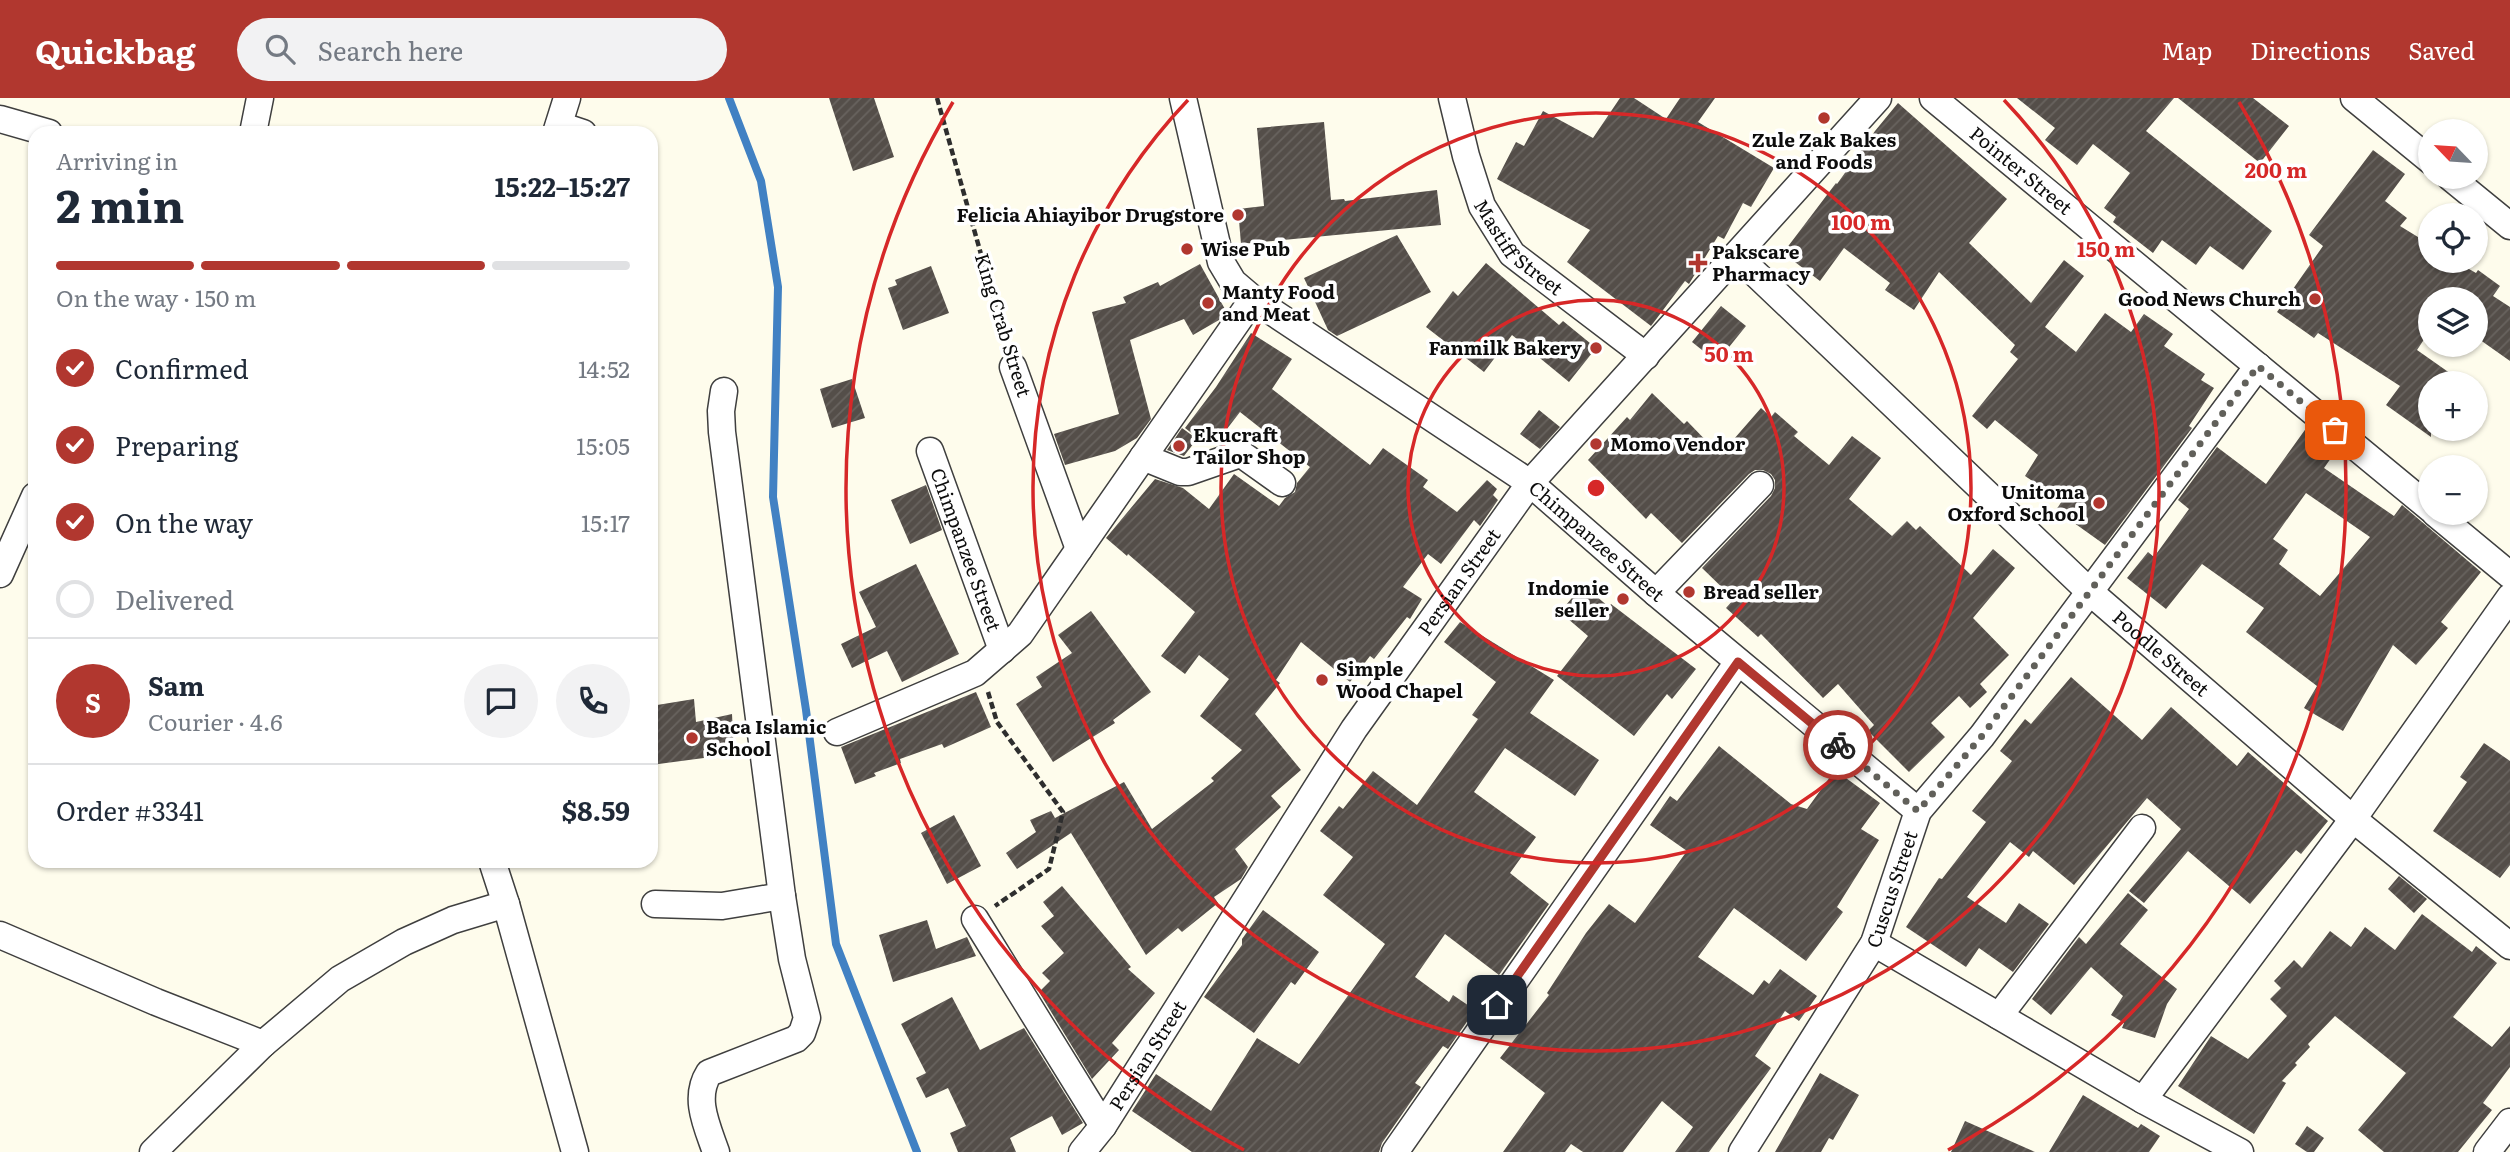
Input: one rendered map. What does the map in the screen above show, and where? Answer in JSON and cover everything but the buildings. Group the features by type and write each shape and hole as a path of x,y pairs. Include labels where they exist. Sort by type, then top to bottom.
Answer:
{"street":[{"path":"254,126 260,98"},
{"path":"566,126 568,98"},
{"name":"Chimpanzee Street","path":"1183,98 1222,262 1233,282 1253,299 1530,483 1656,593 1918,811"},
{"name":"Mastiff Street","path":"1452,98 1482,206 1512,254 1646,356"},
{"name":"Persian Street","path":"1082,1152 1103,1126 1354,729 1530,483 1878,98"},
{"name":"Pointer Street","path":"1933,98 2418,499"},
{"path":"2354,98 2418,150"},
{"path":"0,119 28,127"},
{"path":"2465,189 2510,226"},
{"name":"Poodle Street","path":"1737,256 2090,592 2353,819 2510,946"},
{"name":"Chimpanzee Street","path":"836,732 975,673 1020,635 1253,299"},
{"name":"Cuscus Street","path":"1742,1152 1874,943 1918,811 1982,736 2258,366"},
{"name":"King Crab Street","path":"1013,367 1079,549"},
{"path":"716,1152 701,1099 704,1081 709,1073 796,1039 805,1026 806,1009 792,959 782,896 722,432 720,411 724,391"},
{"name":"Chimpanzee Street","path":"930,451 1002,650"},
{"path":"1143,457 1180,472 1188,472 1237,455 1244,456 1282,483"},
{"path":"1656,593 1760,485"},
{"path":"0,574 28,512"},
{"name":"Pointer Street","path":"2450,525 2510,575"},
{"path":"2143,1100 2353,819 2510,597"},
{"path":"1395,1152 1738,662"},
{"path":"1999,1016 2142,828"},
{"path":"494,868 575,1152"},
{"path":"655,904 722,906 782,896"},
{"path":"153,1152 262,1044 340,979 404,942 453,920 506,904"},
{"path":"975,919 1103,1126"},
{"path":"0,935 262,1044"},
{"path":"1874,943 2143,1100 2240,1152"},
{"path":"2487,1152 2510,1122"}],"path":[{"name":"King Crab Street","path":"937,98 1013,367"},
{"path":"975,919 1049,869 1063,812 998,722 981,667"}],"waterway":[{"path":"729,98 761,181 778,287 773,497 806,710 836,944 917,1152"}],"way so far":[{"path":"1838,745 1918,811 1982,736 2258,366 2335,430"}],"place":[{"name":"Zule Zak Bakes and Foods","path":"1824,118"},
{"name":"Felicia Ahiayibor Drugstore","path":"1238,215"},
{"name":"Wise Pub","path":"1187,249"},
{"name":"Pakscare Pharmacy","path":"1698,263"},
{"name":"Good News Church","path":"2315,299"},
{"name":"Manty Food and Meat","path":"1208,303"},
{"name":"Fanmilk Bakery","path":"1596,348"},
{"name":"Momo Vendor","path":"1596,444"},
{"name":"Ekucraft Tailor Shop","path":"1179,446"},
{"name":"Unitoma Oxford School","path":"2099,503"},
{"name":"Bread seller","path":"1689,592"},
{"name":"Indomie seller","path":"1623,599"},
{"name":"Simple Wood Chapel","path":"1322,680"},
{"name":"Baca Islamic School","path":"692,738"}],"route":[{"path":"1497,1005 1738,662 1838,745"}]}
